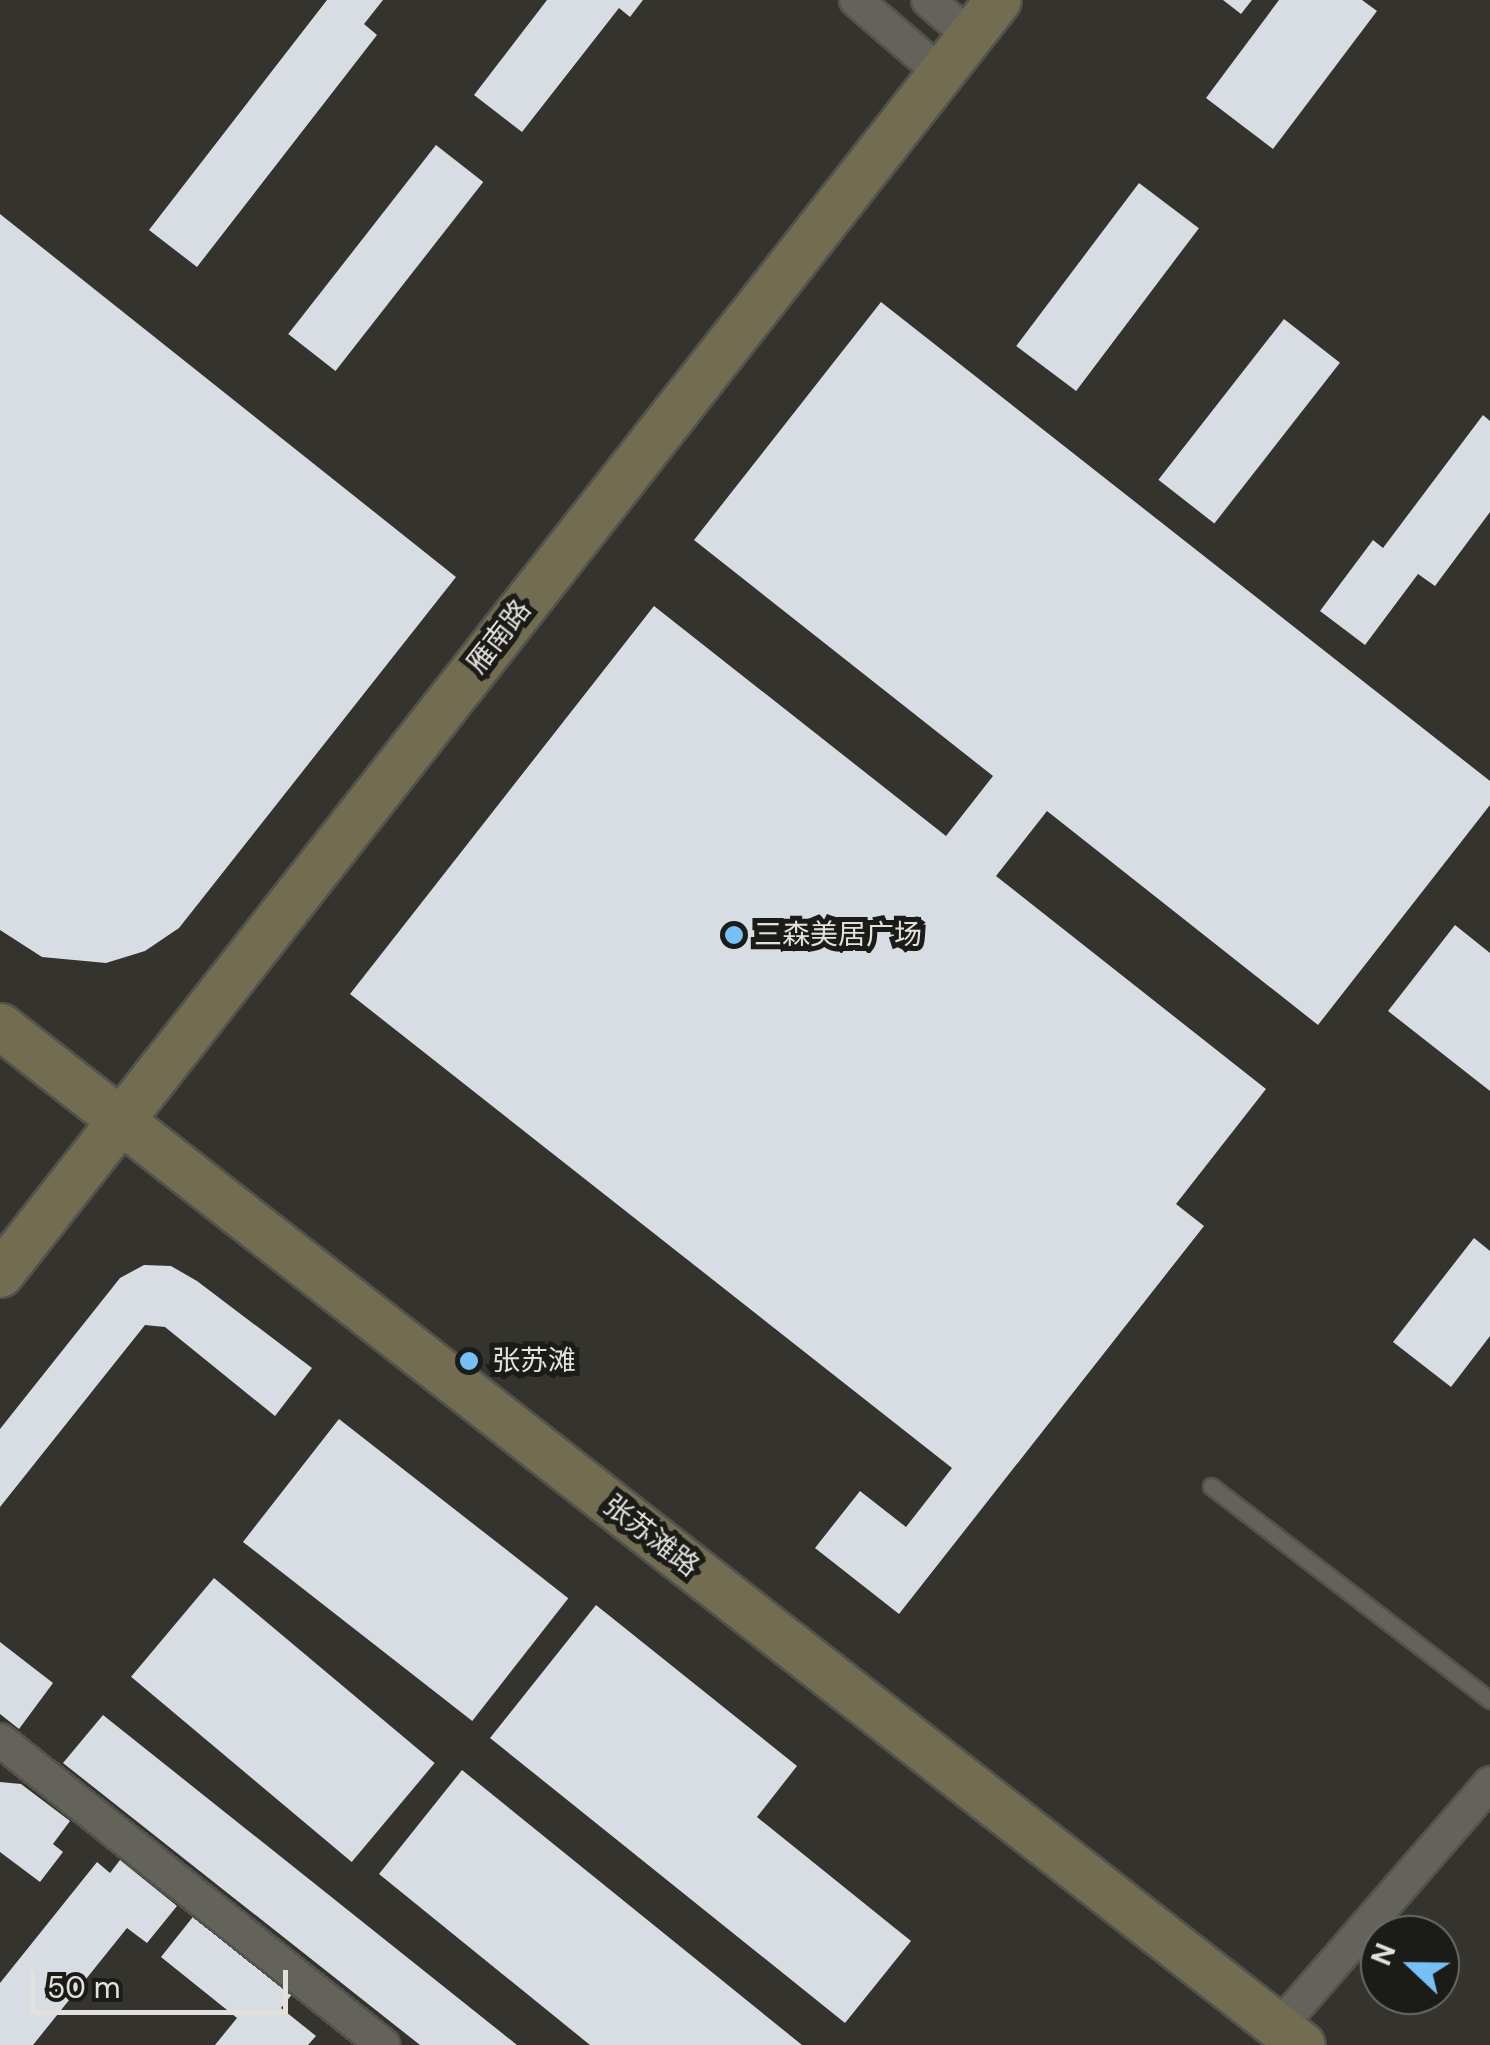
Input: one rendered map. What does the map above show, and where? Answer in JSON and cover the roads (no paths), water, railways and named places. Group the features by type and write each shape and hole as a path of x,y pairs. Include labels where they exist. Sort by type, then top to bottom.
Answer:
{"main road":[{"name":"雁南路","path":"0,1274 998,0"},
{"name":"张苏滩路","path":"0,1026 1281,2039"}],"street":[{"path":"856,0 941,72"},
{"path":"928,0 970,36"},
{"path":"0,1740 383,2045"},
{"path":"1281,2039 1490,1783"}],"lane":[{"path":"1211,1486 1490,1700"}],"place":[{"name":"三森美居广场","path":"734,935"},
{"name":"张苏滩","path":"469,1361"}]}
